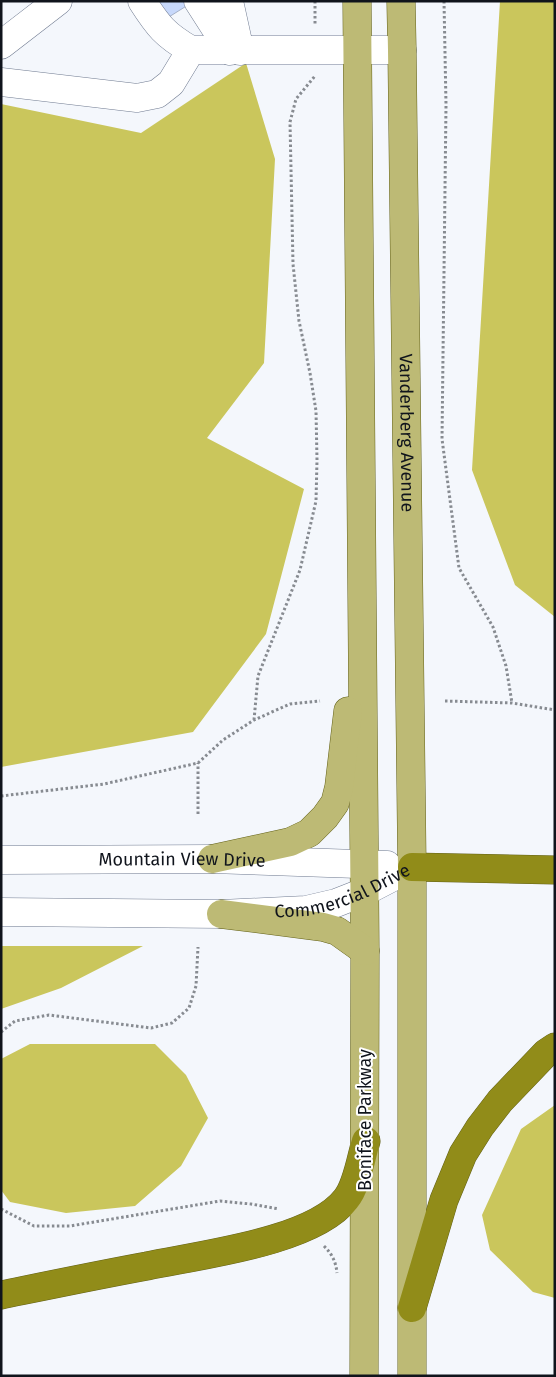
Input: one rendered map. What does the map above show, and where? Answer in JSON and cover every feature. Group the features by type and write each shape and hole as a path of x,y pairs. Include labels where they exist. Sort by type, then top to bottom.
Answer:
{"highway":[{"path":"412,866 555,870"},
{"path":"412,1308 444,1200 464,1154 480,1127 500,1101 546,1053 555,1047"},
{"path":"1,1294 262,1243 306,1227 328,1216 347,1198 366,1141"}],"main road":[{"path":"357,1 364,864"},
{"name":"Vanderberg Avenue","path":"400,1 412,866"},
{"path":"212,859 290,842 309,833 325,817 334,803 340,788 362,560"},
{"name":"Boniface Parkway","path":"364,864 366,1141 364,1376"},
{"path":"412,866 412,1376"},
{"path":"221,914 324,927 337,931 365,951"}],"street":[{"path":"1,45 58,1"},
{"path":"142,1 158,26 191,50 402,50"},
{"path":"198,1 235,51"},
{"path":"230,1 235,51"},
{"path":"1,82 137,98 157,94 171,83 191,50"},
{"name":"Mountain View Drive","path":"1,860 212,859 364,864"},
{"name":"Commercial Drive","path":"364,864 412,866"},
{"name":"Commercial Drive","path":"221,914 306,910 336,904 364,892 412,866"},
{"path":"1,912 221,914"}],"path":[{"path":"254,720 258,676 270,650 300,570 316,501 316,412 299,321 292,264 290,122 296,99 315,76 319,51 314,19 315,1"},
{"path":"444,1 446,105 442,440 459,568 493,627 506,666 512,703"},
{"path":"1,796 104,784 198,763 224,740 254,720 290,704 320,701"},
{"path":"445,701 512,703 555,710"},
{"path":"198,763 198,814"},
{"path":"1,1032 15,1021 49,1015 151,1028 172,1023 189,1008 196,986 198,948"},
{"path":"1,1209 34,1226 70,1226 220,1201 251,1204 282,1210 306,1227 330,1253 336,1264 337,1274"}],"shaded area":[{"path":"500,1 555,1 555,617 515,585 472,470"},
{"path":"246,63 275,159 264,363 207,438 304,489 266,634 193,732 1,767 1,104 141,133"},
{"path":"1,946 143,946 61,988 1,1009"},
{"path":"30,1044 155,1044 186,1075 208,1118 181,1166 135,1206 66,1213 10,1202 1,1190 1,1059"},
{"path":"555,1105 555,1298 533,1292 490,1250 482,1215 521,1129"}],"building":[{"path":"152,1 186,1 188,5 164,20"}]}
